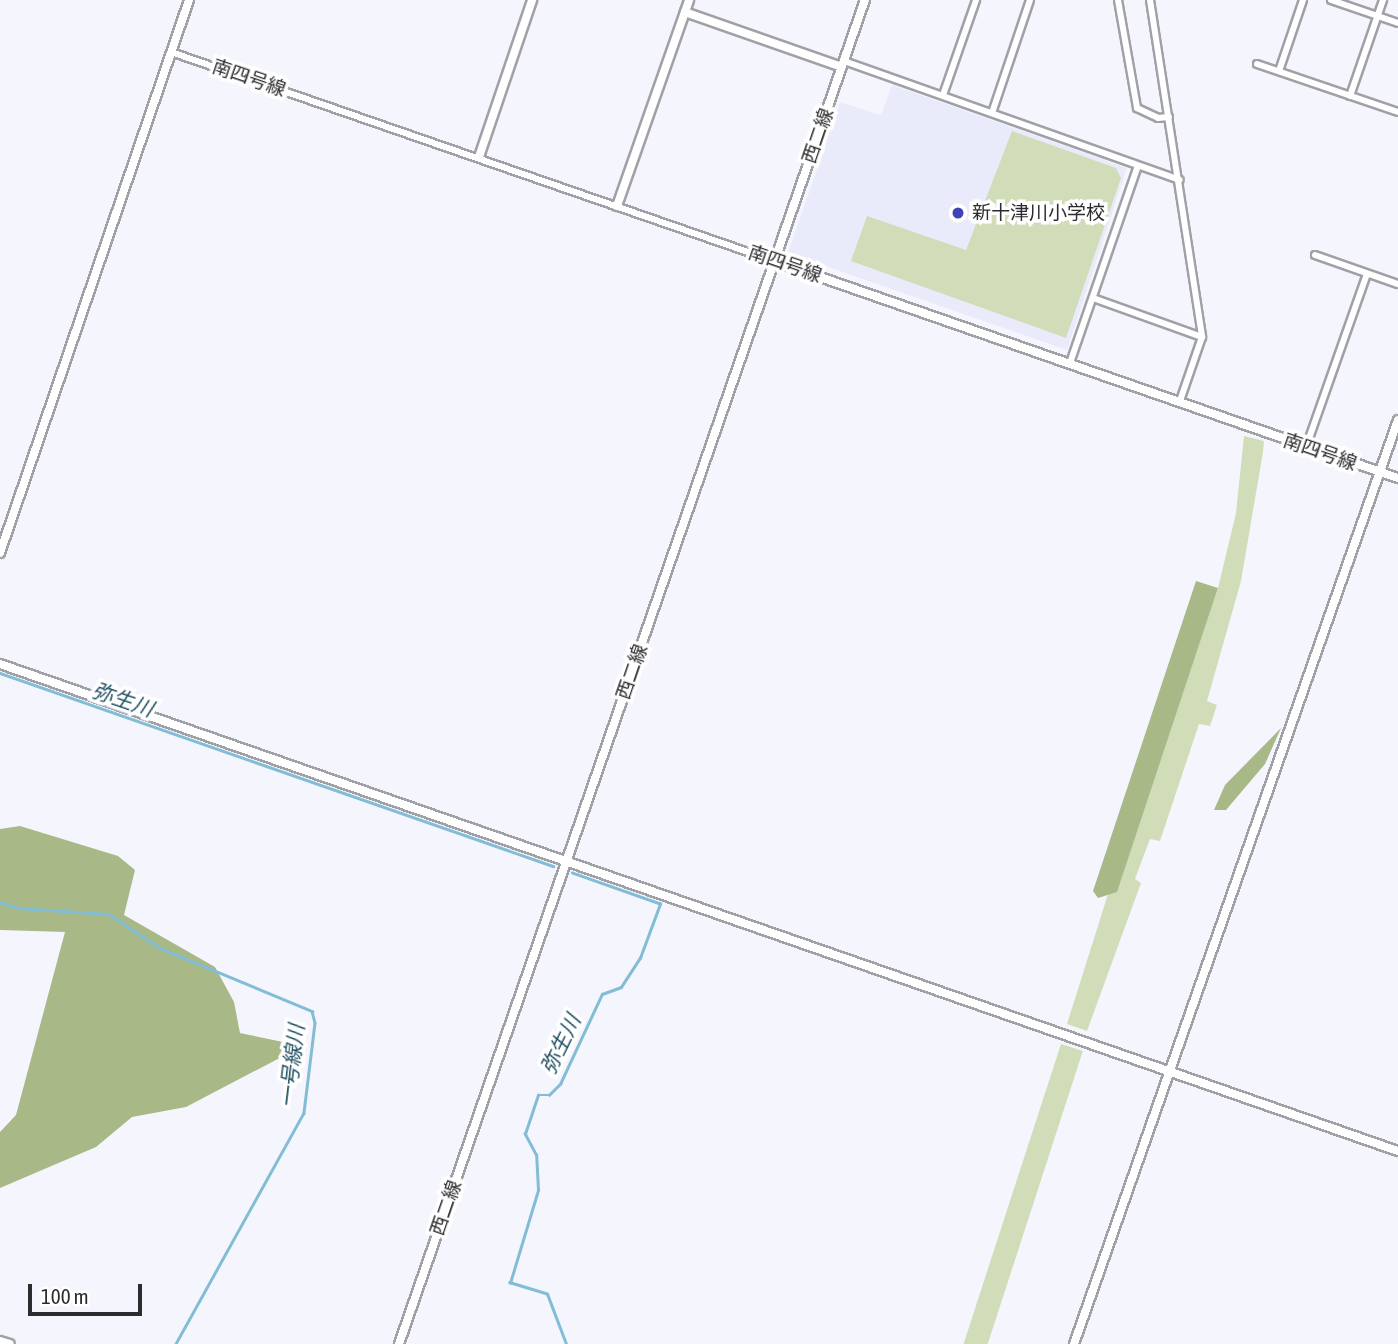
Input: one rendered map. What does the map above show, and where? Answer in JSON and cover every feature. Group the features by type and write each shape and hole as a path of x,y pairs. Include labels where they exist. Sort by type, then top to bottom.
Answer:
{"street":[{"path":"0,552 189,0"},
{"path":"479,157 532,0"},
{"path":"617,206 689,0"},
{"name":"西二線","path":"399,1344 865,0"},
{"path":"943,95 976,0"},
{"path":"992,113 1030,0"},
{"path":"1118,0 1137,108 1158,118 1170,117"},
{"path":"1150,0 1180,180 1202,337 1180,401"},
{"path":"1279,71 1303,0"},
{"path":"1331,0 1398,23"},
{"path":"1350,96 1384,0"},
{"path":"685,12 943,95 1180,180"},
{"name":"南四号線","path":"171,52 1398,478"},
{"path":"1257,64 1398,113"},
{"path":"1070,363 1139,166"},
{"path":"1315,255 1398,285"},
{"path":"1307,447 1367,274"},
{"path":"1093,298 1202,337"},
{"path":"1074,1344 1398,420"},
{"path":"0,664 1398,1151"},
{"path":"0,1341 10,1344"}],"shaded area":[{"name":"新十津川小学校","path":"892,85 1127,168 1067,350 788,253 840,102 881,115"}],"green space":[{"path":"1012,131 1116,168 1121,178 1066,338 851,261 867,216 966,250"},
{"path":"1244,436 1264,441 1263,452 1241,581 1207,701 1217,705 1210,726 1199,724 1160,841 1150,839 1135,879 1141,883 1087,1031 1067,1024 1108,894 1117,891 1218,588 1236,513"},
{"path":"1196,581 1218,588 1117,892 1098,898 1093,891"},
{"path":"1281,728 1265,764 1226,810 1214,810 1225,785"},
{"path":"20,826 118,856 135,870 124,915 215,967 234,1002 240,1033 283,1042 291,1052 186,1107 132,1117 96,1147 0,1188 0,1132 16,1115 65,932 0,930 0,829"},
{"path":"1061,1044 1083,1051 988,1344 964,1344"}],"waterway":[{"name":"弥生川","path":"0,673 553,866"},
{"name":"弥生川","path":"566,1344 547,1294 510,1283 538,1190 536,1155 525,1134 538,1095 549,1095 560,1084 602,994 621,987 640,958 660,904 572,873"},
{"name":"一号線川","path":"0,902 18,908 109,914 160,948 312,1011 315,1023 304,1113 176,1344"}],"place":[{"name":"新十津川小学校","path":"958,213"}]}
